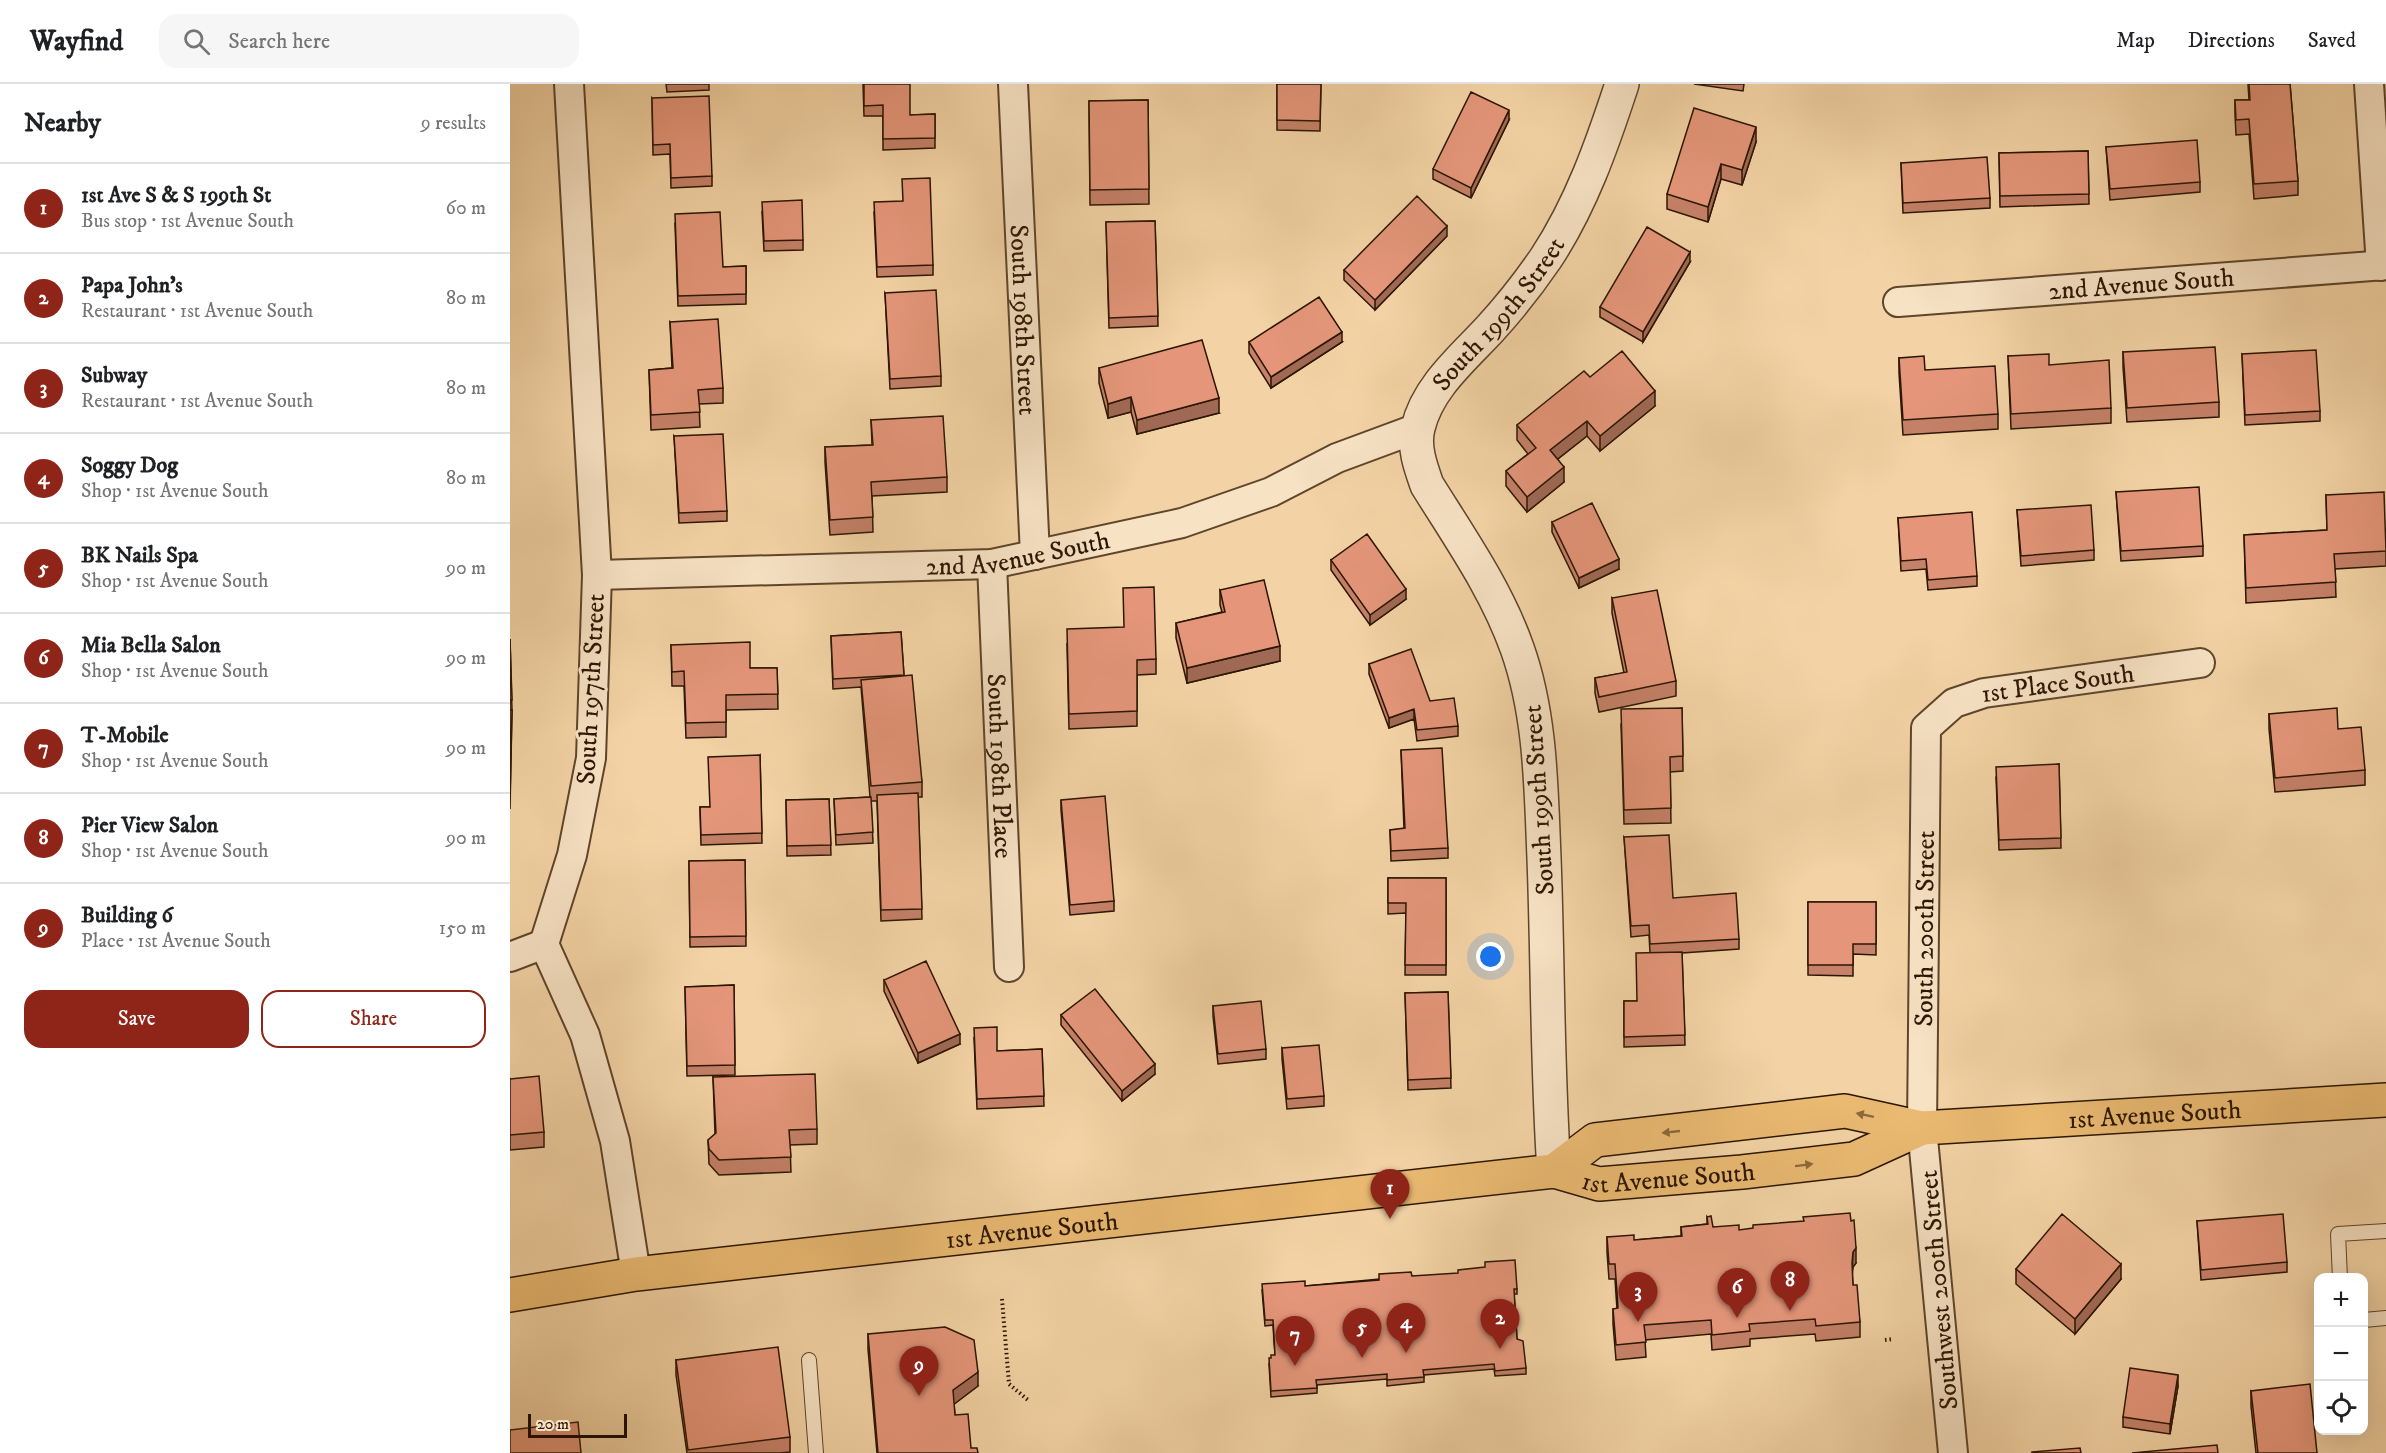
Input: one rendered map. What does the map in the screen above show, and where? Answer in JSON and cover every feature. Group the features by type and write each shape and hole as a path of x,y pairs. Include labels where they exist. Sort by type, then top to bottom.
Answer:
{"main road":[{"name":"1st Avenue South","path":"1554,1171 1595,1140 1845,1111 1922,1128 2386,1100"},
{"name":"1st Avenue South","path":"510,1294 636,1274 1554,1171 1599,1184 1742,1172 1854,1159 1922,1128"}],"street":[{"name":"South 197th Street","path":"544,945 572,855 591,758 597,575 569,84"},
{"name":"South 198th Street","path":"1013,84 1035,555"},
{"name":"South 199th Street","path":"1554,1171 1549,1089 1541,780 1530,692 1518,650 1504,614 1427,485 1419,462 1418,428 1441,382 1518,296 1546,258 1570,216 1595,164 1622,84"},
{"path":"2369,84 2384,265"},
{"name":"2nd Avenue South","path":"1898,302 2384,265"},
{"name":"2nd Avenue South","path":"597,575 992,564 1182,522 1271,492 1337,458 1418,428"},
{"name":"South 198th Place","path":"992,564 1010,967"},
{"name":"1st Place South","path":"1926,728 1954,703 1984,693 2200,663"},
{"name":"South 200th Street","path":"1922,1128 1926,728"},
{"path":"510,957 544,945 585,1035 615,1142 636,1274"},
{"name":"Southwest 200th Street","path":"1922,1128 1953,1453"}],"lane":[{"path":"2340,1273 2338,1234 2386,1231"},
{"path":"2368,1320 2386,1318"},
{"path":"809,1360 816,1453"}],"path":[{"path":"1002,1299 1009,1384 1028,1400"},
{"path":"1885,1340 1893,1339"}],"building":[{"path":"864,84 910,84 910,115 935,114 935,138 883,139 883,105 864,106"},
{"path":"1277,84 1321,84 1320,121 1277,120"},
{"path":"2249,84 2290,84 2298,181 2254,184 2249,119 2236,120 2235,100 2250,100"},
{"path":"1471,92 1509,110 1471,188 1433,169"},
{"path":"709,96 712,176 671,178 670,144 653,145 652,98"},
{"path":"1148,100 1149,189 1090,190 1089,101"},
{"path":"1694,108 1756,127 1742,170 1721,164 1708,207 1667,194"},
{"path":"2197,140 2200,182 2110,189 2106,147"},
{"path":"2088,151 2089,194 2000,196 1999,153"},
{"path":"1987,157 1990,198 1903,203 1901,163"},
{"path":"930,178 933,265 877,267 874,202 903,201 902,179"},
{"path":"1417,196 1447,226 1375,300 1344,270"},
{"path":"802,200 803,240 764,241 762,202"},
{"path":"720,212 723,267 746,266 746,294 678,296 675,214"},
{"path":"1155,221 1158,316 1109,318 1106,222"},
{"path":"1647,227 1690,252 1643,332 1600,307"},
{"path":"936,290 941,376 890,379 885,293"},
{"path":"1319,297 1342,332 1271,377 1249,342"},
{"path":"718,319 723,388 698,390 700,412 651,415 649,370 673,368 670,322"},
{"path":"1202,340 1219,398 1137,420 1131,397 1108,404 1099,368"},
{"path":"2215,347 2219,402 2127,408 2123,352"},
{"path":"2316,350 2320,411 2245,415 2242,354"},
{"path":"1622,351 1655,391 1600,436 1587,421 1550,450 1564,467 1527,497 1506,471 1536,448 1517,425 1584,371 1590,377"},
{"path":"2049,354 2049,365 2109,360 2111,408 2011,414 2008,356"},
{"path":"1924,356 1925,370 1995,366 1998,414 1903,420 1899,358"},
{"path":"943,416 947,477 871,482 873,517 830,520 825,447 873,445 871,420"},
{"path":"723,434 727,511 679,513 674,436"},
{"path":"2199,487 2203,546 2121,551 2116,492"},
{"path":"2384,492 2386,551 2334,554 2336,582 2246,588 2244,535 2327,530 2326,495"},
{"path":"1592,503 1619,559 1579,578 1552,522"},
{"path":"2091,505 2094,550 2021,556 2017,510"},
{"path":"1972,512 1977,576 1928,580 1926,559 1901,561 1898,518"},
{"path":"1367,534 1406,589 1370,615 1331,560"},
{"path":"1264,580 1280,646 1187,668 1176,623 1225,612 1220,590"},
{"path":"1154,587 1156,659 1137,660 1137,711 1069,714 1067,629 1124,627 1123,588"},
{"path":"1657,590 1676,681 1599,697 1595,678 1627,672 1612,598"},
{"path":"901,632 904,675 833,679 831,636"},
{"path":"510,639 512,700 510,700"},
{"path":"750,642 750,668 777,668 778,694 726,695 726,722 686,723 684,671 672,672 671,645"},
{"path":"1411,649 1430,701 1454,698 1458,726 1417,730 1414,709 1389,718 1369,664"},
{"path":"912,675 922,782 871,786 861,680"},
{"path":"1682,708 1683,756 1670,757 1671,808 1624,810 1621,709"},
{"path":"2337,708 2338,729 2361,727 2365,770 2275,778 2269,714"},
{"path":"510,710 512,710 510,799"},
{"path":"1442,748 1448,848 1391,851 1390,830 1405,828 1401,750"},
{"path":"760,755 762,833 701,835 700,807 710,807 708,757"},
{"path":"2059,764 2061,838 1999,840 1996,767"},
{"path":"918,793 922,909 881,910 877,795"},
{"path":"1105,796 1114,901 1070,905 1061,800"},
{"path":"871,797 873,832 836,835 834,799"},
{"path":"829,799 831,845 787,846 786,800"},
{"path":"1669,835 1673,898 1736,893 1739,939 1650,944 1649,925 1631,926 1624,837"},
{"path":"745,860 746,936 690,937 689,861"},
{"path":"1388,878 1446,878 1446,965 1405,965 1406,903 1388,903"},
{"path":"1808,902 1876,902 1876,944 1853,944 1853,965 1808,965"},
{"path":"1682,952 1685,1035 1624,1037 1624,1001 1637,1001 1636,953"},
{"path":"926,961 960,1034 918,1053 884,980"},
{"path":"734,985 735,1065 687,1066 685,987"},
{"path":"1095,989 1155,1064 1122,1091 1061,1015"},
{"path":"1448,992 1451,1078 1408,1080 1405,993"},
{"path":"1261,1001 1266,1049 1218,1054 1213,1006"},
{"path":"997,1027 997,1051 1042,1049 1044,1096 977,1099 974,1028"},
{"path":"1319,1045 1324,1096 1287,1099 1282,1048"},
{"path":"815,1074 817,1129 789,1130 791,1157 719,1160 709,1149 708,1140 716,1133 713,1077"},
{"path":"539,1076 544,1132 510,1135 510,1079"},
{"path":"1850,1213 1851,1221 1854,1220 1856,1248 1853,1252 1852,1263 1853,1285 1857,1285 1860,1322 1816,1326 1815,1319 1749,1324 1750,1331 1712,1335 1711,1320 1644,1325 1646,1342 1616,1345 1613,1309 1618,1308 1615,1264 1609,1264 1607,1237 1634,1235 1634,1240 1682,1236 1681,1227 1708,1224 1707,1217 1711,1216 1713,1227 1739,1225 1739,1230 1753,1228 1753,1225 1804,1221 1803,1217"},
{"path":"2062,1214 2121,1264 2075,1319 2016,1269"},
{"path":"2283,1214 2287,1262 2201,1270 2197,1221"},
{"path":"1515,1260 1517,1339 1523,1341 1526,1368 1495,1371 1494,1364 1423,1370 1424,1377 1387,1380 1387,1374 1316,1380 1317,1388 1271,1391 1269,1358 1275,1355 1273,1320 1265,1320 1262,1284 1305,1281 1305,1286 1379,1280 1379,1274 1411,1272 1412,1276 1458,1273 1458,1270 1485,1267 1485,1262"},
{"path":"945,1327 974,1340 978,1372 953,1390 955,1415 968,1414 971,1448 977,1448 978,1453 878,1453 868,1334"},
{"path":"778,1347 790,1437 688,1450 676,1360"},
{"path":"2130,1368 2178,1375 2170,1424 2123,1417"},
{"path":"2310,1384 2317,1453 2258,1453 2251,1391"},
{"path":"578,1422 581,1453 510,1453 510,1430"},
{"path":"2217,1445 2218,1453 2132,1453"},
{"path":"2080,1448 2081,1453 2032,1453 2032,1452"}],"place":[{"name":"1st Ave S & S 199th St","path":"1390,1219"},
{"name":"Pier View Salon","path":"1790,1311"},
{"name":"Mia Bella Salon","path":"1737,1318"},
{"name":"Subway","path":"1638,1322"},
{"name":"Papa John's","path":"1500,1349"},
{"name":"Soggy Dog","path":"1406,1353"},
{"name":"BK Nails Spa","path":"1362,1358"},
{"name":"T-Mobile","path":"1295,1366"},
{"name":"Building 6","path":"919,1396"}]}
